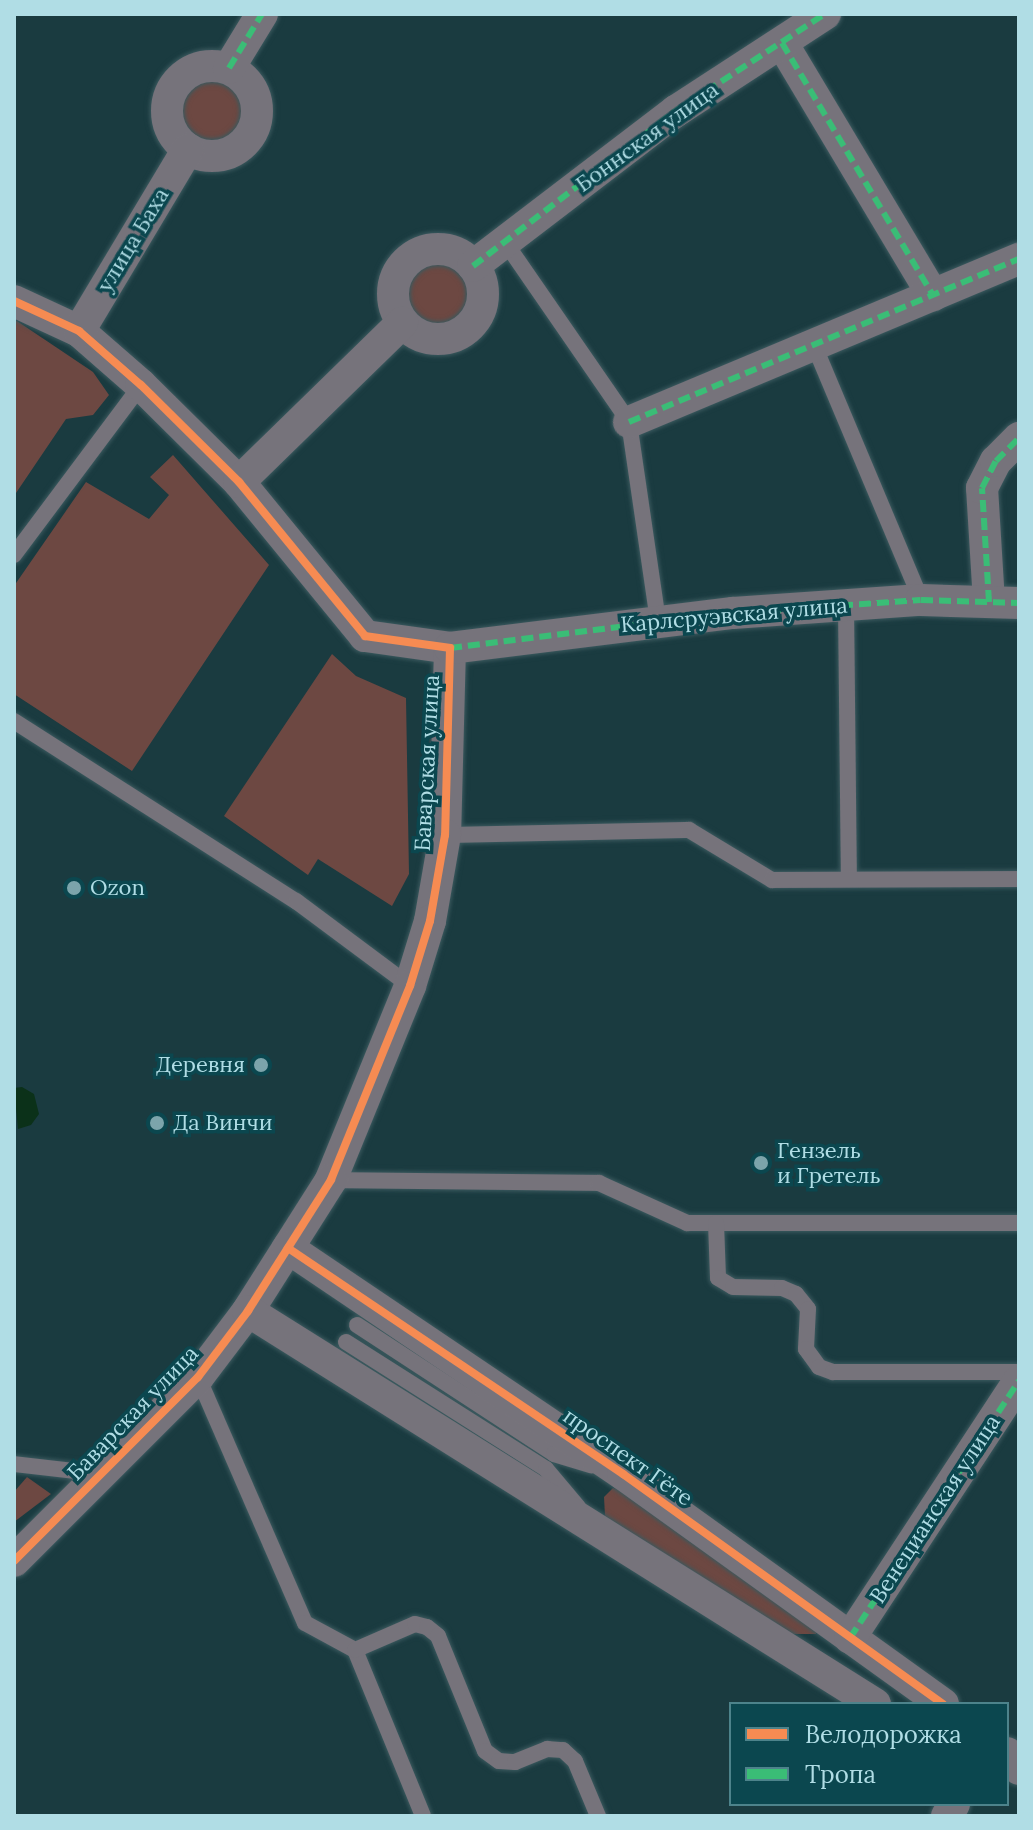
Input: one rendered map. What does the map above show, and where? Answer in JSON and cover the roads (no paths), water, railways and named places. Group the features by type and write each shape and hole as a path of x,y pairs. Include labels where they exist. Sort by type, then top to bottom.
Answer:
{"street":[{"path":"229,68 262,14"},
{"name":"Боннская улица","path":"473,266 676,111 825,14"},
{"path":"782,43 933,295"},
{"path":"199,67 229,68 252,88 257,117 253,131 231,152 209,155 188,149 169,127 168,97 175,83 199,67"},
{"name":"улица Баха","path":"79,331 188,149"},
{"path":"440,249 455,252 473,266 483,301 470,327 443,340 414,333 402,323 392,295 401,267 412,257 440,249"},
{"path":"629,422 1019,259"},
{"name":"Баварская улица","path":"14,301 79,331 141,385 239,482 365,636 450,648 445,835 430,921 410,986 331,1180 248,1311 198,1377 14,1561"},
{"path":"239,482 402,323"},
{"path":"1004,602 982,488 996,461 1019,438"},
{"name":"Карлсруэвская улица","path":"450,648 658,621 846,604 921,600 1004,602"},
{"name":"проспект Гёте","path":"288,1248 623,1474 940,1702"},
{"path":"248,1311 594,1525 872,1702"},
{"name":"Венецианская улица","path":"850,1638 1019,1381"}],"lane":[{"path":"505,242 629,422 658,621"},
{"path":"814,345 921,600"},
{"path":"14,555 141,385"},
{"path":"846,604 849,879"},
{"path":"14,721 296,901 410,986"},
{"path":"445,835 689,830 772,880 1019,879"},
{"path":"331,1180 599,1183 687,1223 1019,1223"},
{"path":"716,1223 718,1278 733,1287 782,1288 796,1294 808,1309 806,1349 819,1367 833,1372 1019,1372"},
{"path":"357,1325 554,1454 623,1474"},
{"path":"346,1342 546,1469 594,1525"},
{"path":"198,1377 305,1623 355,1650 423,1816"},
{"path":"14,1464 100,1474"},
{"path":"355,1650 415,1624 427,1627 438,1636 485,1751 499,1761 515,1762 547,1749 563,1750 575,1761 598,1816"}],"place":[{"name":"Ozon","path":"74,888"},
{"name":"Деревня","path":"261,1065"},
{"name":"Да Винчи","path":"157,1123"},
{"name":"Гензель и Гретель","path":"761,1163"}]}
